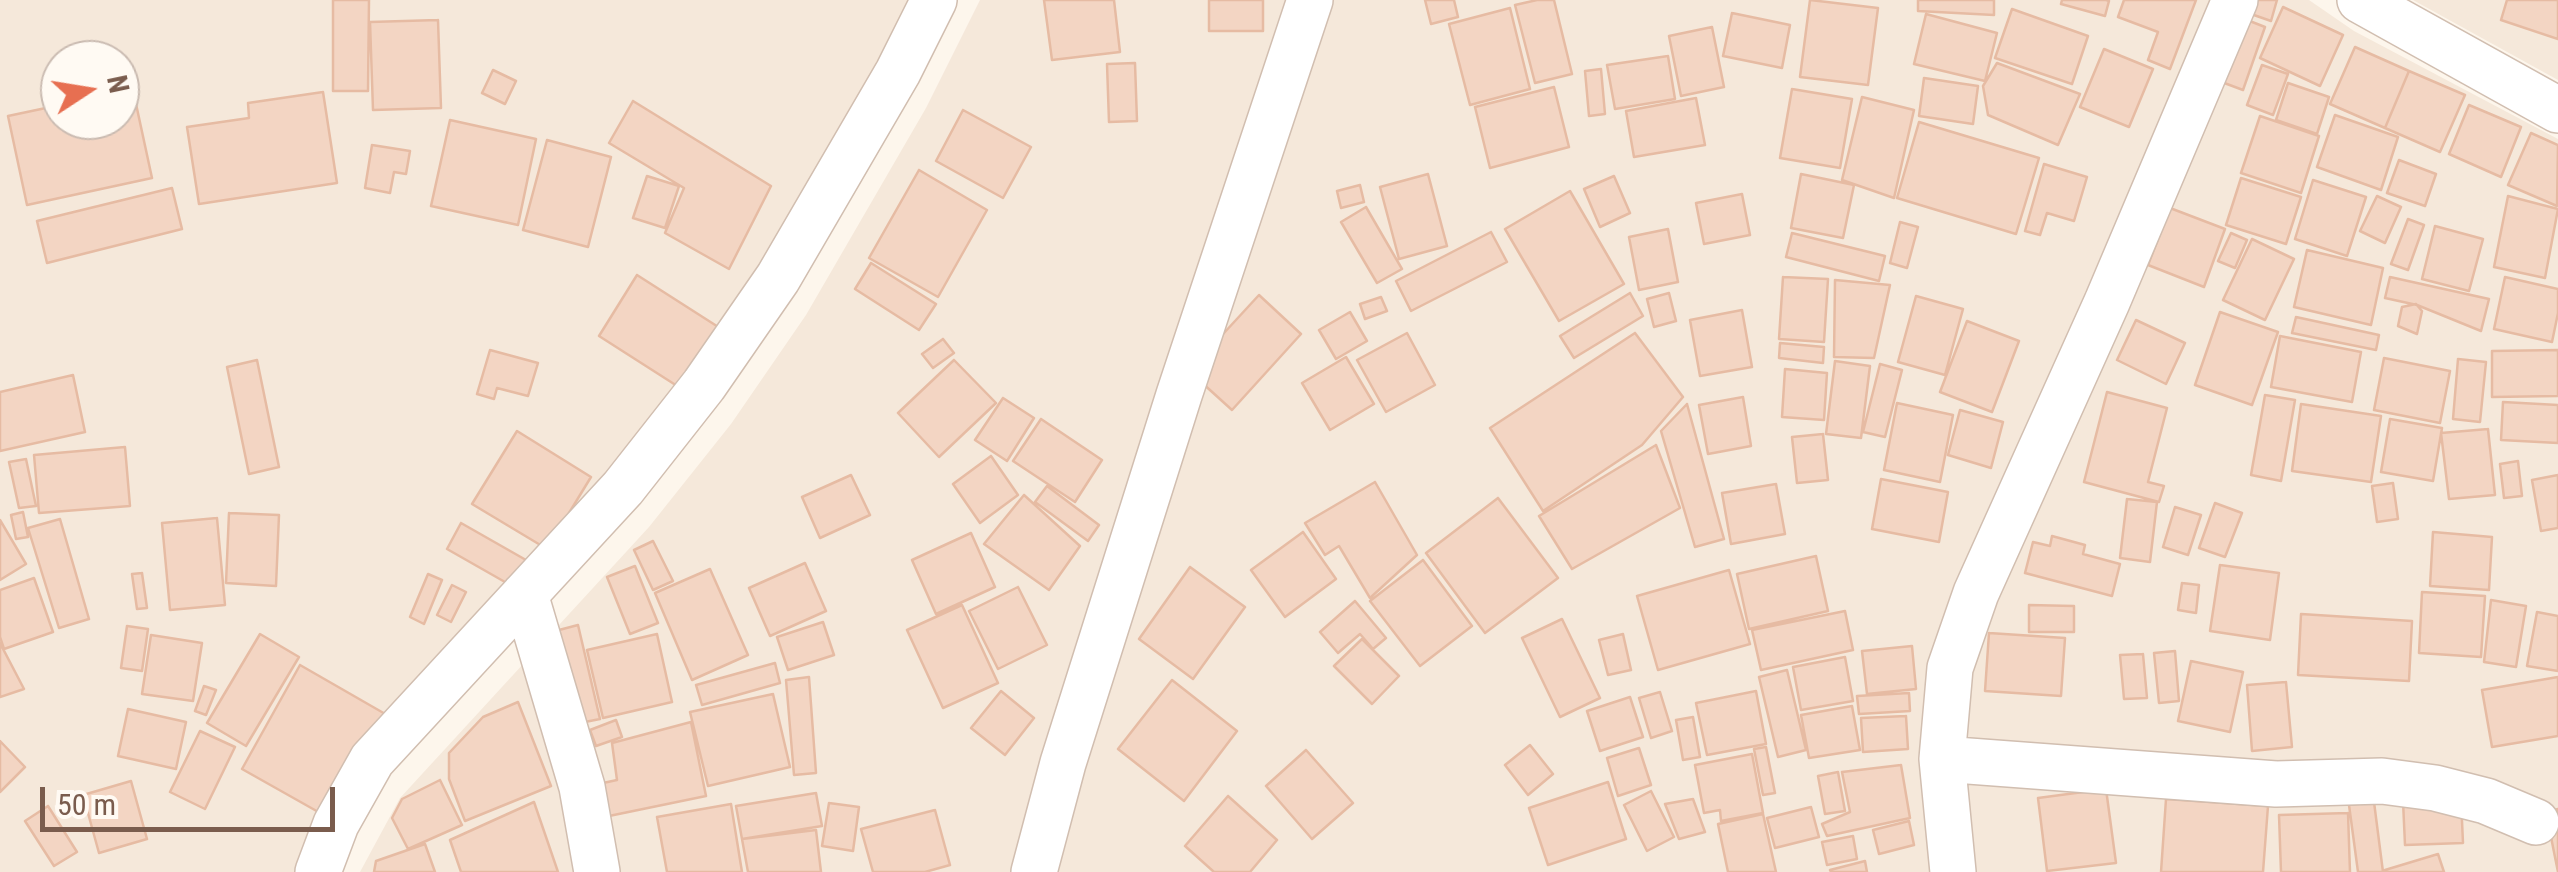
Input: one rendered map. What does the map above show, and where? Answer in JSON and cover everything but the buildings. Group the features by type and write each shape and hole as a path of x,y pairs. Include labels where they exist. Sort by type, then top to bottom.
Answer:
{"street":[{"path":"318,872 336,824 372,760 623,488 704,385 778,278 898,72 934,0"},
{"path":"1034,872 1173,414 1310,0"},
{"path":"1953,872 1942,759 1950,668 1976,593 2107,302 2235,0"},
{"path":"2360,0 2558,110"},
{"path":"524,594 582,787 597,872"},
{"path":"1942,759 2256,783 2382,782 2435,788 2486,801 2536,822"}],"shaded area":[{"path":"0,0 948,0 903,96 379,782 332,872 0,872"},
{"path":"980,0 2217,0 1957,591 1935,872 360,872 400,798 649,527 731,424 806,315 926,108"},
{"path":"2244,0 2309,0 2354,31 2558,139 2558,872 1971,872 1960,756 1968,671"},
{"path":"2413,0 2558,0 2558,80"}]}
